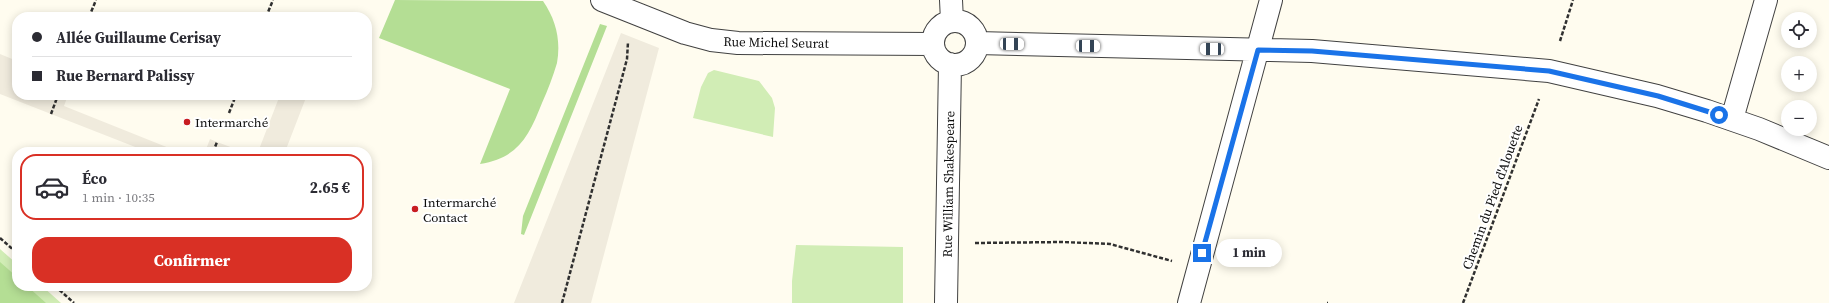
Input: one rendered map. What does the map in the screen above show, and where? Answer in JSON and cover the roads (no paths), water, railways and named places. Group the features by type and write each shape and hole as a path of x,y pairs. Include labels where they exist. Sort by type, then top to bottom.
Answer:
{"street":[{"name":"Rue Michel Seurat","path":"602,0 685,33 711,40 738,43 933,44"},
{"path":"1189,303 1271,0"},
{"path":"1732,119 1766,0"},
{"path":"951,10 974,31 977,43 971,58 958,65 950,64 942,60 936,54 933,44 934,37 951,10"},
{"path":"977,43 1312,51 1549,71 1658,96 1732,119 1829,158"},
{"name":"Rue William Shakespeare","path":"946,303 950,64"}],"place":[{"name":"Intermarché","path":"187,122"},
{"name":"Intermarché Contact","path":"415,209"}]}
